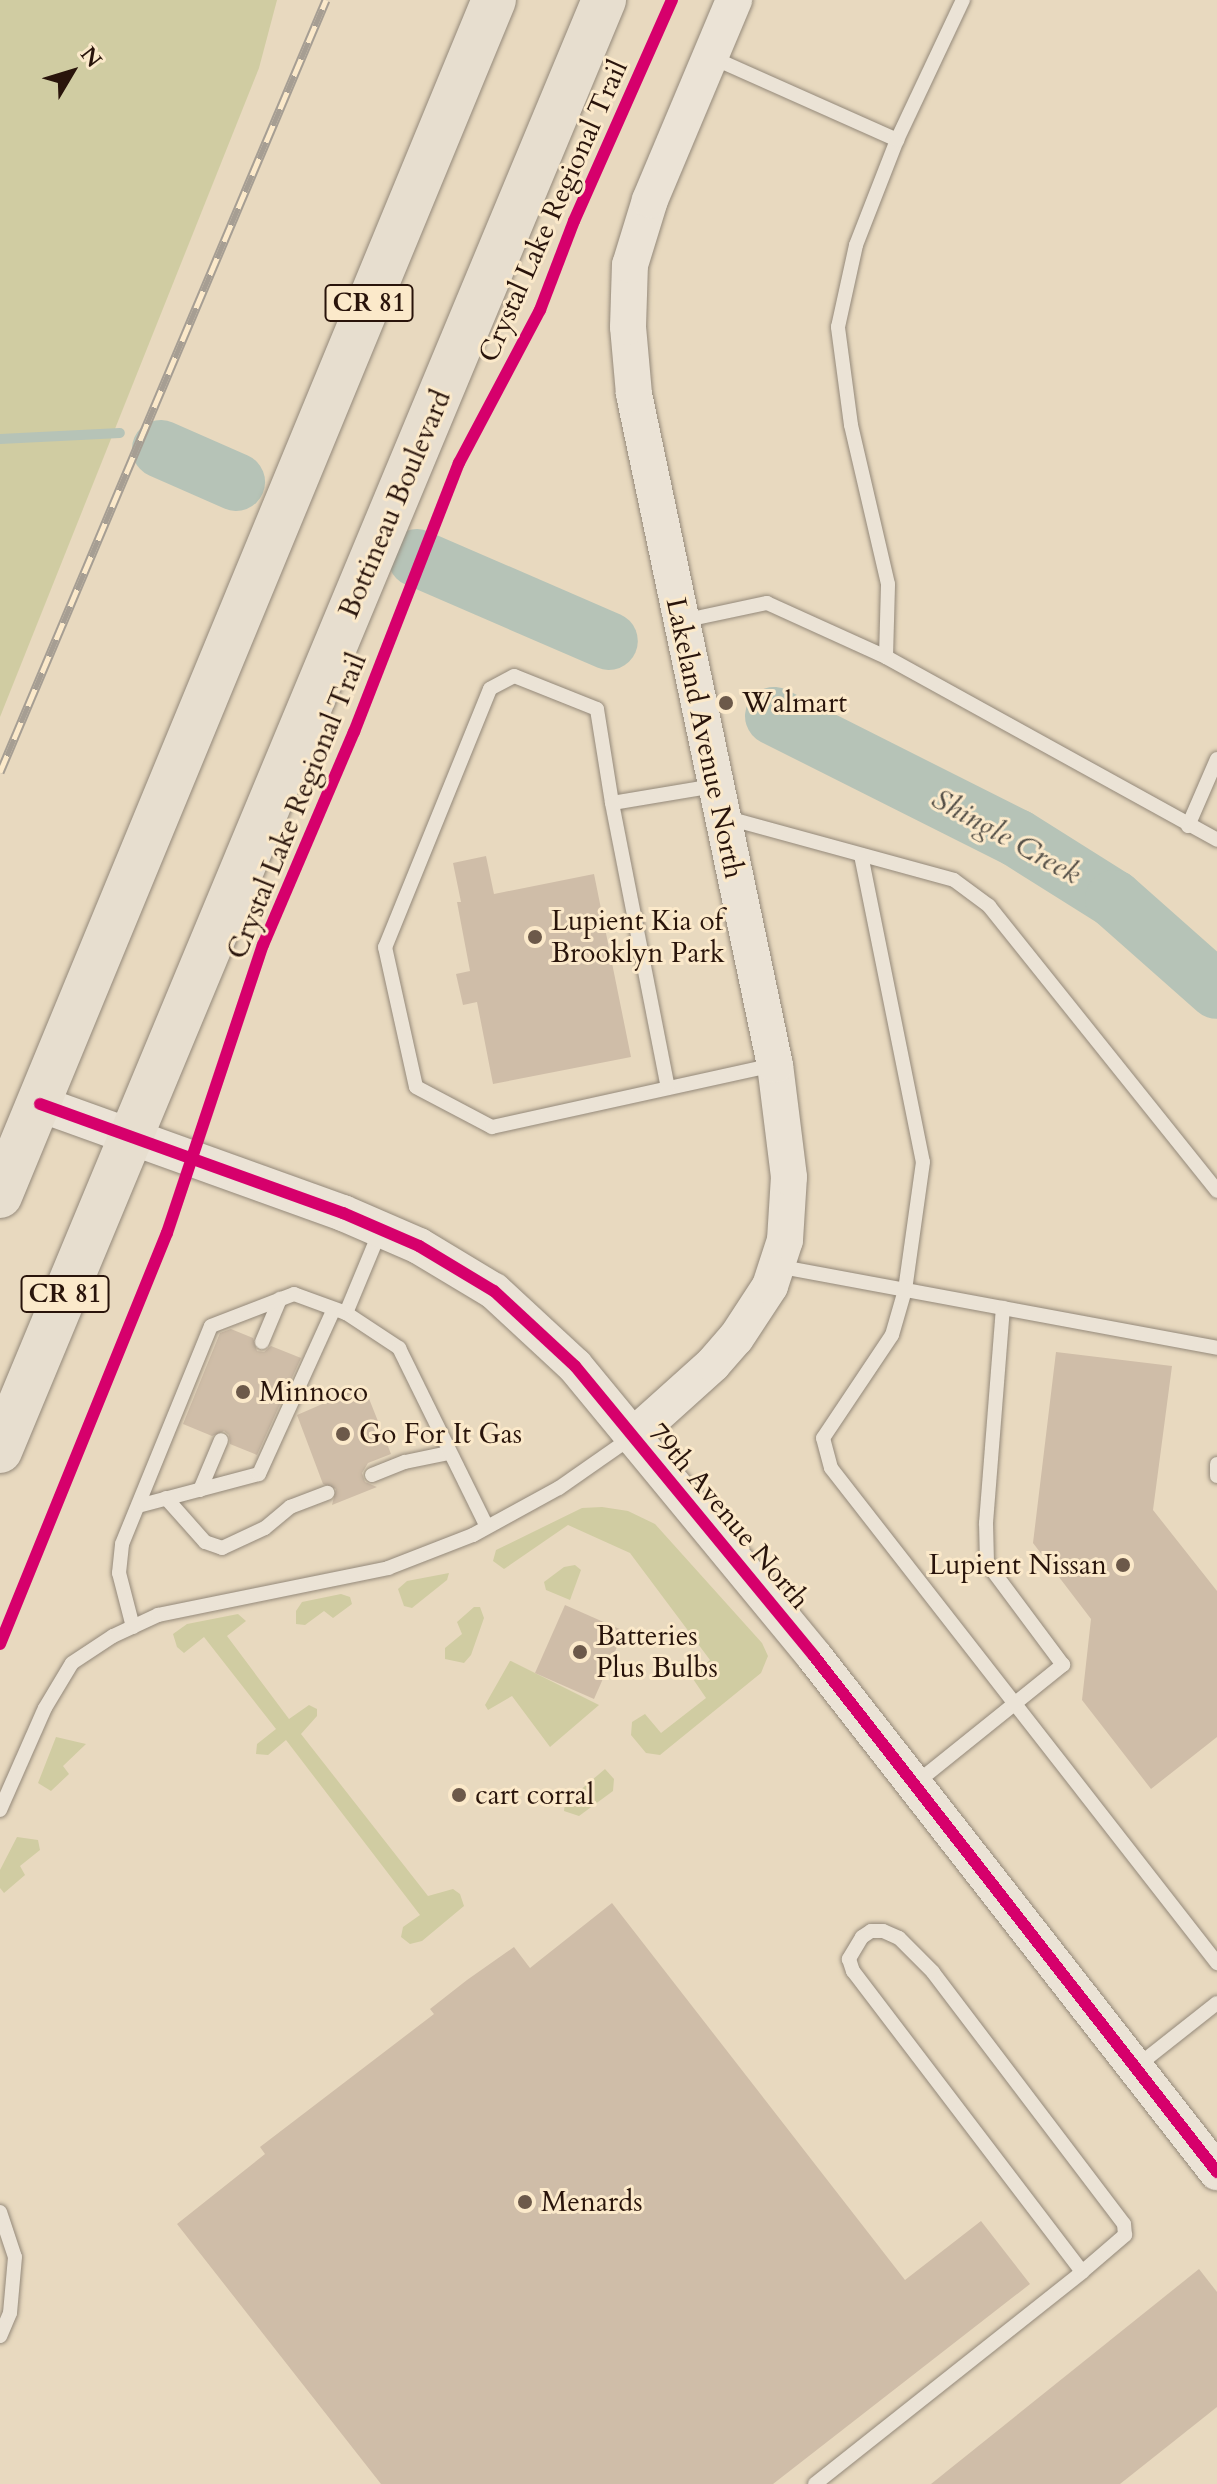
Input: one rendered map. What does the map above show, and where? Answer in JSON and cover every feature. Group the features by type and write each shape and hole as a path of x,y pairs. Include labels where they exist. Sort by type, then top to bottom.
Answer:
{"highway":[{"name":"CR 81","path":"0,1196 494,0"},
{"name":"Bottineau Boulevard","path":"0,1451 604,0"}],"street":[{"name":"Lakeland Avenue North","path":"632,1437 713,1364 736,1338 770,1286 785,1240 789,1177 775,1065 634,394 628,327 630,265 650,200 734,0"},
{"name":"79th Avenue North","path":"40,1104 381,1229 419,1246 494,1291 575,1366 814,1656 1217,2172"}],"lane":[{"path":"886,657 888,584 851,425 838,327 856,245 897,140 963,0"},
{"path":"711,57 897,140"},
{"path":"681,621 767,603 886,657 1217,840"},
{"path":"668,1088 612,803 597,709 514,676 490,689 385,947 416,1087 492,1127 775,1065"},
{"path":"1188,826 1217,759"},
{"path":"612,803 718,802 861,855 954,880 989,906 1217,1191"},
{"path":"861,855 923,1162 905,1290 892,1335 823,1438 831,1468 1217,1963"},
{"path":"138,1506 259,1474 381,1229"},
{"path":"776,1266 1217,1348"},
{"path":"133,1627 119,1573 122,1544 211,1326 294,1294 340,1311 394,1342 403,1353 487,1527"},
{"path":"262,1342 280,1299"},
{"path":"913,1785 1063,1665 987,1563 986,1523 1003,1308"},
{"path":"0,1810 45,1708 72,1663 158,1615 388,1568 487,1527 559,1488 632,1437"},
{"path":"200,1490 221,1440"},
{"path":"372,1475 405,1462 449,1453"},
{"path":"1217,1464 1217,1476"},
{"path":"166,1498 205,1542 222,1548 265,1528 290,1507 327,1493"},
{"path":"815,2484 1082,2272 1125,2235 1124,2224 926,1964 899,1938 883,1931 871,1931 862,1937 849,1959 853,1971 1082,2272"},
{"path":"1135,2068 1217,2003"},
{"path":"0,2212 15,2257 10,2313 0,2336"}],"shaded area":[{"path":"0,0 277,0 259,68 0,717"},
{"path":"582,1508 628,1511 655,1524 762,1643 768,1656 761,1673 660,1755 646,1753 631,1735 632,1722 645,1714 661,1733 706,1698 691,1676 710,1660 630,1553 568,1525 504,1569 493,1561 496,1550"},
{"path":"575,1565 581,1570 570,1600 546,1590 544,1582 564,1567"},
{"path":"449,1573 447,1580 412,1608 404,1606 398,1589 407,1581"},
{"path":"341,1594 350,1597 352,1604 333,1618 324,1611 305,1625 296,1624 296,1611 302,1602"},
{"path":"474,1607 480,1607 484,1618 471,1655 464,1663 445,1659 445,1648 462,1634 457,1622"},
{"path":"238,1614 246,1621 227,1636 289,1719 309,1705 317,1709 317,1716 301,1734 428,1896 453,1889 460,1894 464,1906 422,1941 410,1944 401,1937 403,1927 420,1915 286,1740 268,1755 256,1754 257,1744 276,1729 204,1637 184,1653 177,1647 173,1634 187,1624"},
{"path":"510,1661 599,1705 550,1747 512,1696 488,1710 485,1705"},
{"path":"56,1737 86,1744 63,1766 69,1774 51,1791 38,1783"},
{"path":"605,1769 614,1779 613,1791 579,1816 564,1811 565,1803"},
{"path":"17,1837 38,1840 40,1850 20,1866 25,1875 4,1893 0,1888 0,1870"}],"building":[{"name":"Lupient Kia of Brooklyn Park","path":"486,856 494,894 594,874 631,1057 493,1084 477,1002 463,1005 456,974 470,971 453,863"},
{"name":"Minnoco","path":"231,1329 253,1338 257,1351 264,1352 271,1346 301,1358 257,1455 230,1444 229,1435 224,1431 212,1436 183,1424 220,1333"},
{"name":"Lupient Nissan","path":"1056,1352 1172,1366 1153,1510 1217,1591 1217,1737 1151,1789 1082,1700 1091,1619 1033,1543"},
{"name":"Go For It Gas","path":"364,1386 391,1454 368,1463 362,1473 365,1482 377,1487 332,1505 336,1489 323,1484 297,1415"},
{"name":"Batteries Plus Bulbs","path":"565,1605 624,1631 594,1699 535,1673"},
{"name":"Menards","path":"612,1903 905,2280 981,2221 1030,2284 773,2484 381,2484 177,2224 265,2154 260,2147 434,2014 430,2009 467,1980 514,1947 530,1968"},
{"path":"1199,2269 1217,2292 1217,2407 1120,2484 931,2484"}],"waterway":[{"name":"Shingle Creek","path":"0,439 120,433"},
{"name":"Shingle Creek","path":"161,449 236,482"},
{"name":"Shingle Creek","path":"417,558 609,641"},
{"name":"Shingle Creek","path":"774,716 1017,838 1114,899 1217,990"}],"railway":[{"path":"0,772 326,0"}],"cycle path":[{"name":"Crystal Lake Regional Trail","path":"0,1644 167,1233 263,945 354,732 459,463 540,310 574,221 672,0"},
{"path":"40,1104 343,1213 419,1246 494,1291 575,1366 814,1656 1217,2172"}],"place":[{"name":"Walmart","path":"726,703"},
{"name":"Lupient Kia of Brooklyn Park","path":"535,937"},
{"name":"Minnoco","path":"243,1392"},
{"name":"Go For It Gas","path":"343,1434"},
{"name":"Lupient Nissan","path":"1123,1565"},
{"name":"Batteries Plus Bulbs","path":"580,1652"},
{"name":"cart corral","path":"459,1795"},
{"name":"Menards","path":"525,2202"}]}
